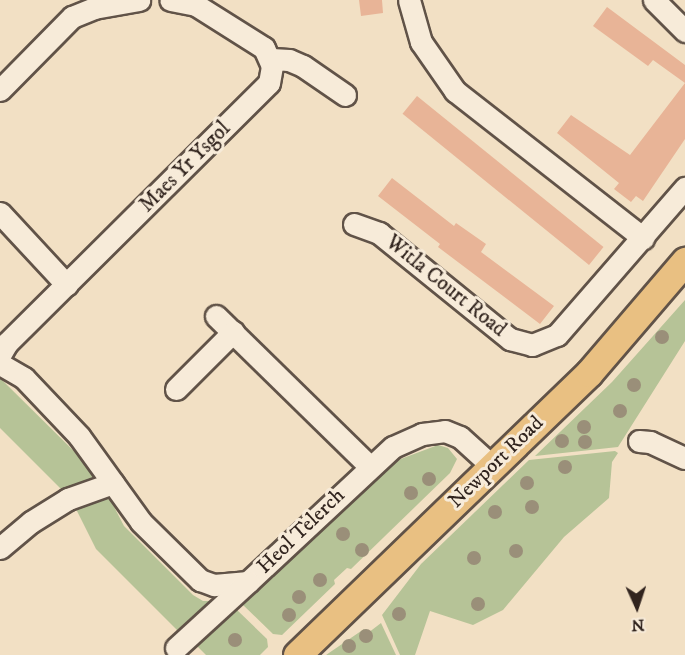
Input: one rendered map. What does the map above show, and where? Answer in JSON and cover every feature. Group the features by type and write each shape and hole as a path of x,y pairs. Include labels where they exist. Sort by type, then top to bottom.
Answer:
{"main road":[{"name":"Newport Road","path":"297,655 589,373 685,261"}],"street":[{"path":"0,90 72,17 94,8 139,0"},
{"path":"170,0 196,5 264,48 271,59 289,60 303,66 345,95"},
{"path":"409,0 421,42 455,92 643,238"},
{"path":"654,0 685,31"},
{"name":"Maes Yr Ysgol","path":"0,355 269,83 271,59"},
{"name":"Witla Court Road","path":"354,224 379,233 510,339 532,345 557,335 685,188"},
{"path":"0,213 67,285"},
{"path":"216,316 369,466"},
{"path":"176,389 233,332"},
{"name":"Heol Telerch","path":"0,364 32,386 80,436 141,522 201,580 214,585 248,582 369,466 393,447 435,430 460,437 492,466"},
{"path":"639,441 651,442 685,458"},
{"path":"0,548 31,522 68,500 113,483"},
{"path":"176,648 248,582"}],"green space":[{"path":"685,300 685,341 618,447 535,456 612,382"},
{"path":"0,378 92,469 92,480 65,493 0,428"},
{"path":"438,445 448,448 457,459 450,473 351,569 347,568 334,580 335,584 282,635 273,634 242,604 390,463"},
{"path":"615,451 618,453 612,462 609,498 564,537 503,610 473,625 430,611 415,655 400,655 382,615 421,564 529,460"},
{"path":"102,495 111,501 124,526 193,595 203,601 216,601 181,634 96,549 76,509"},
{"path":"236,609 267,639 268,647 260,655 206,655 197,646"},
{"path":"381,623 396,655 326,655 364,629 368,633"}],"building":[{"path":"359,0 382,0 383,13 361,16"},
{"path":"607,7 685,65 685,83 653,60 648,66 593,26"},
{"path":"685,83 685,139 643,201 636,196 631,202 614,189 619,183 557,133 571,115 630,155"},
{"path":"417,96 604,247 589,265 403,114"},
{"path":"392,178 454,226 456,223 486,244 481,252 554,306 540,324 438,247 440,244 378,196"}]}
